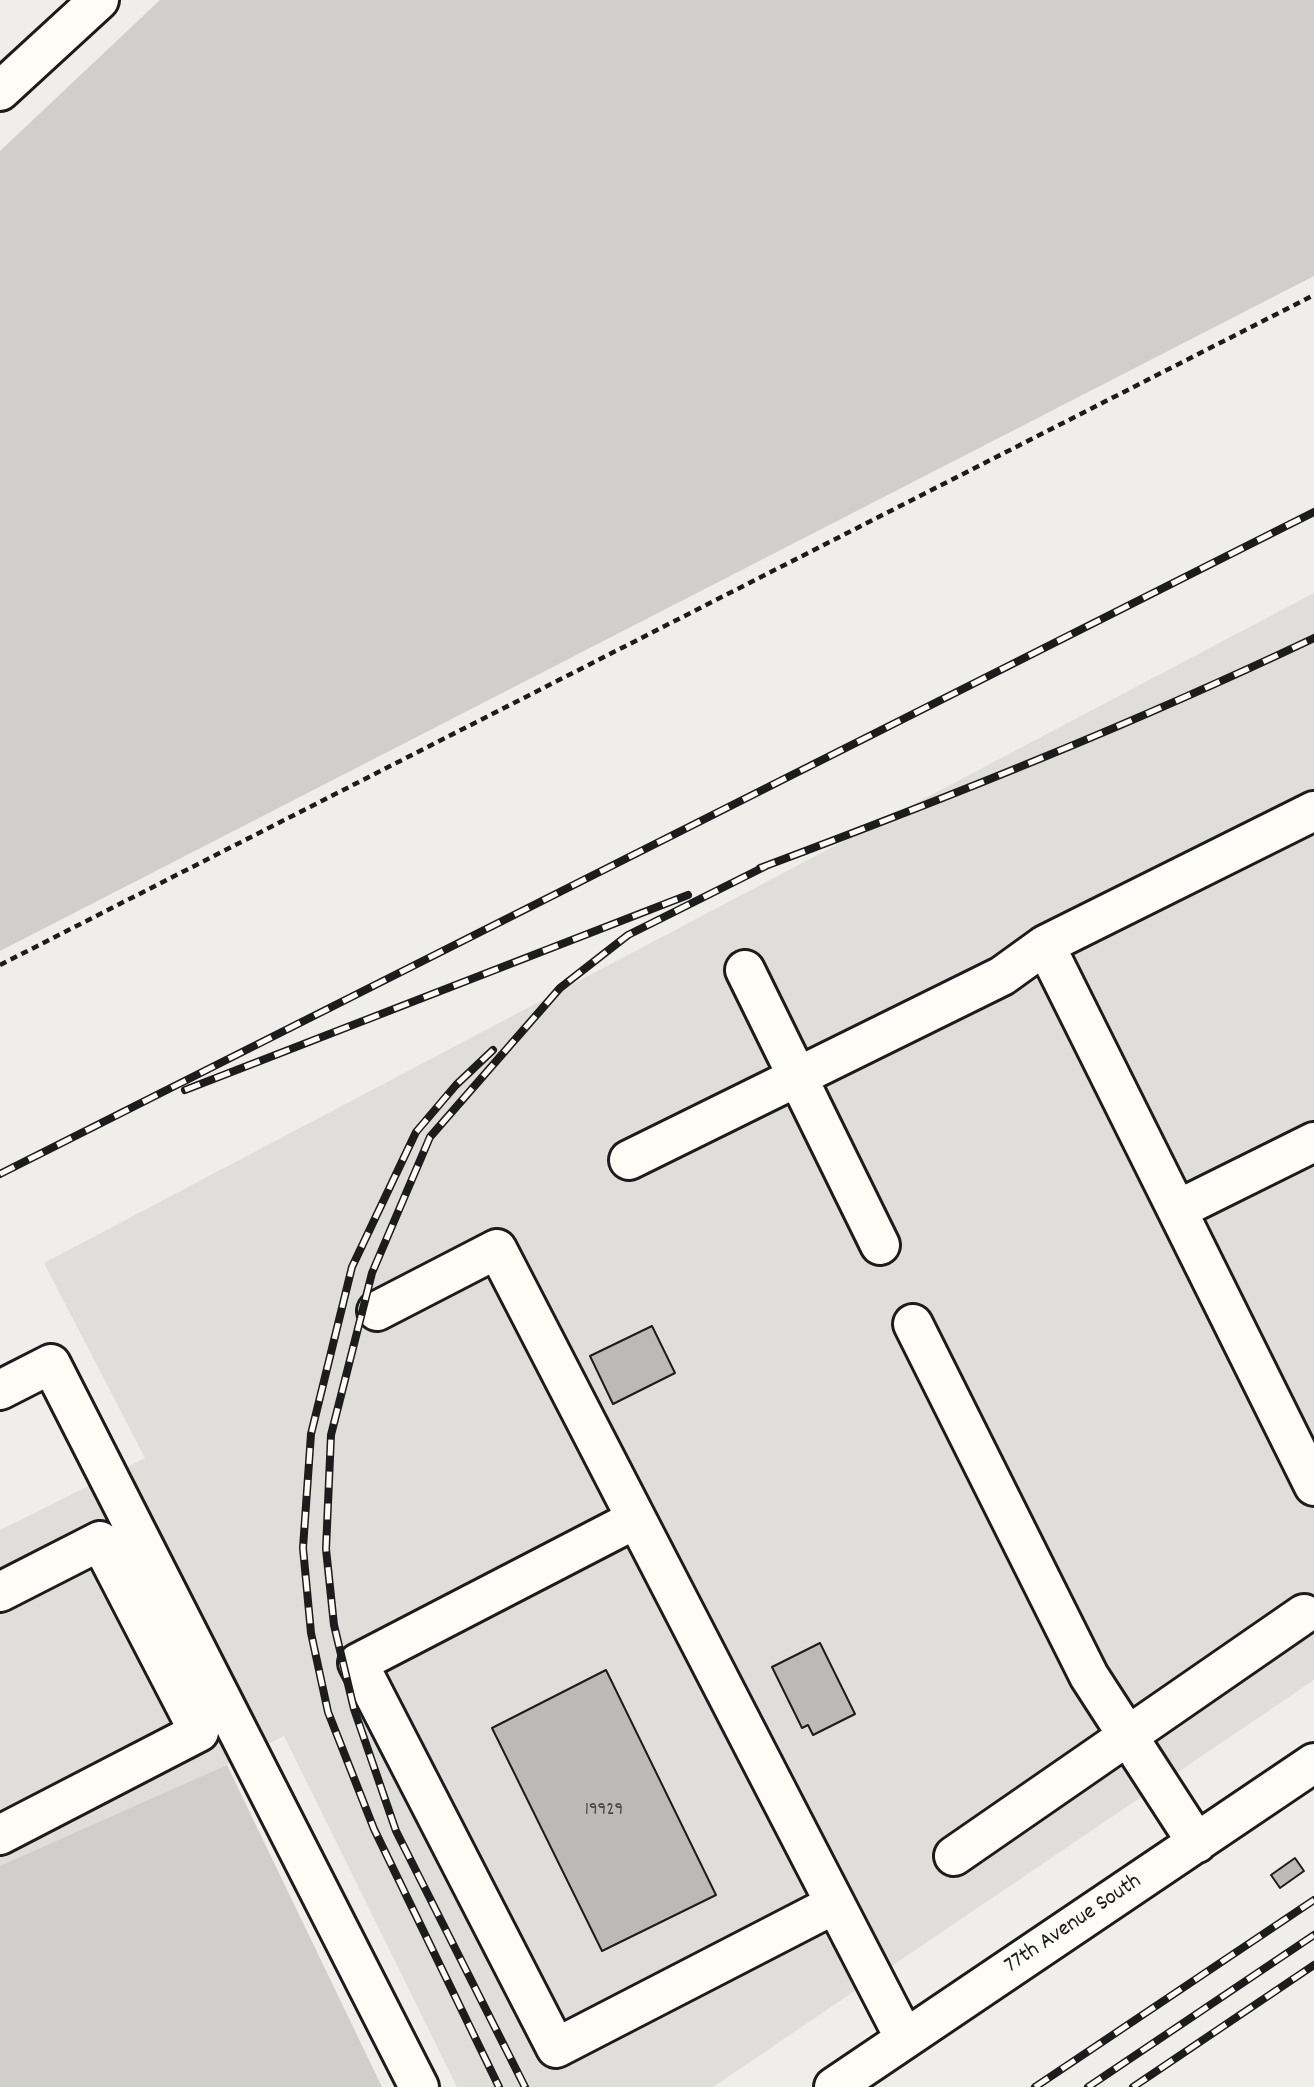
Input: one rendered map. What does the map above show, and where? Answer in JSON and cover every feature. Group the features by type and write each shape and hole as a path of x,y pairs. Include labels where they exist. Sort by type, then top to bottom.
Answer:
{"street":[{"path":"0,91 99,0"},
{"path":"629,1160 1002,976 1045,945 1314,811"},
{"path":"1045,945 1314,1486"},
{"path":"745,970 880,1245"},
{"path":"1177,1210 1314,1142"},
{"path":"377,1311 497,1249 905,2039"},
{"path":"914,1324 1089,1676 1196,1843"},
{"path":"0,1390 51,1364 170,1635 419,2087"},
{"path":"636,1519 358,1663 556,2048 835,1904"},
{"path":"0,1592 100,1541 170,1635 200,1732 0,1835"},
{"path":"954,1856 1304,1614"},
{"name":"77th Avenue South","path":"834,2087 1314,1763"}],"path":[{"path":"0,965 1314,295"}],"shaded area":[{"path":"160,0 1314,0 1314,276 0,951 0,151"},
{"path":"1314,593 1314,1680 713,2087 457,2087 284,1736 0,1878 0,1530 145,1458 44,1263"},
{"path":"227,1765 382,2087 0,2087 0,1866"}],"building":[{"path":"652,1326 675,1373 613,1404 590,1356"},
{"path":"820,1643 855,1714 813,1735 808,1725 802,1728 772,1667"},
{"path":"606,1670 716,1895 602,1951 492,1728"},
{"path":"1295,1858 1304,1871 1280,1888 1271,1875"}],"railway":[{"path":"0,1174 1314,512"},
{"path":"760,868 1039,759 1314,638"},
{"path":"525,2087 396,1831 354,1709 334,1625 326,1549 331,1435 372,1273 430,1137 560,988 628,935 766,866"},
{"path":"185,1090 688,895"},
{"path":"493,1050 456,1085 416,1132 352,1267 311,1434 303,1548 311,1633 328,1712 374,1829 499,2087"},
{"path":"1035,2087 1314,1900"},
{"path":"1088,2087 1314,1935"},
{"path":"1133,2087 1314,1965"}]}
